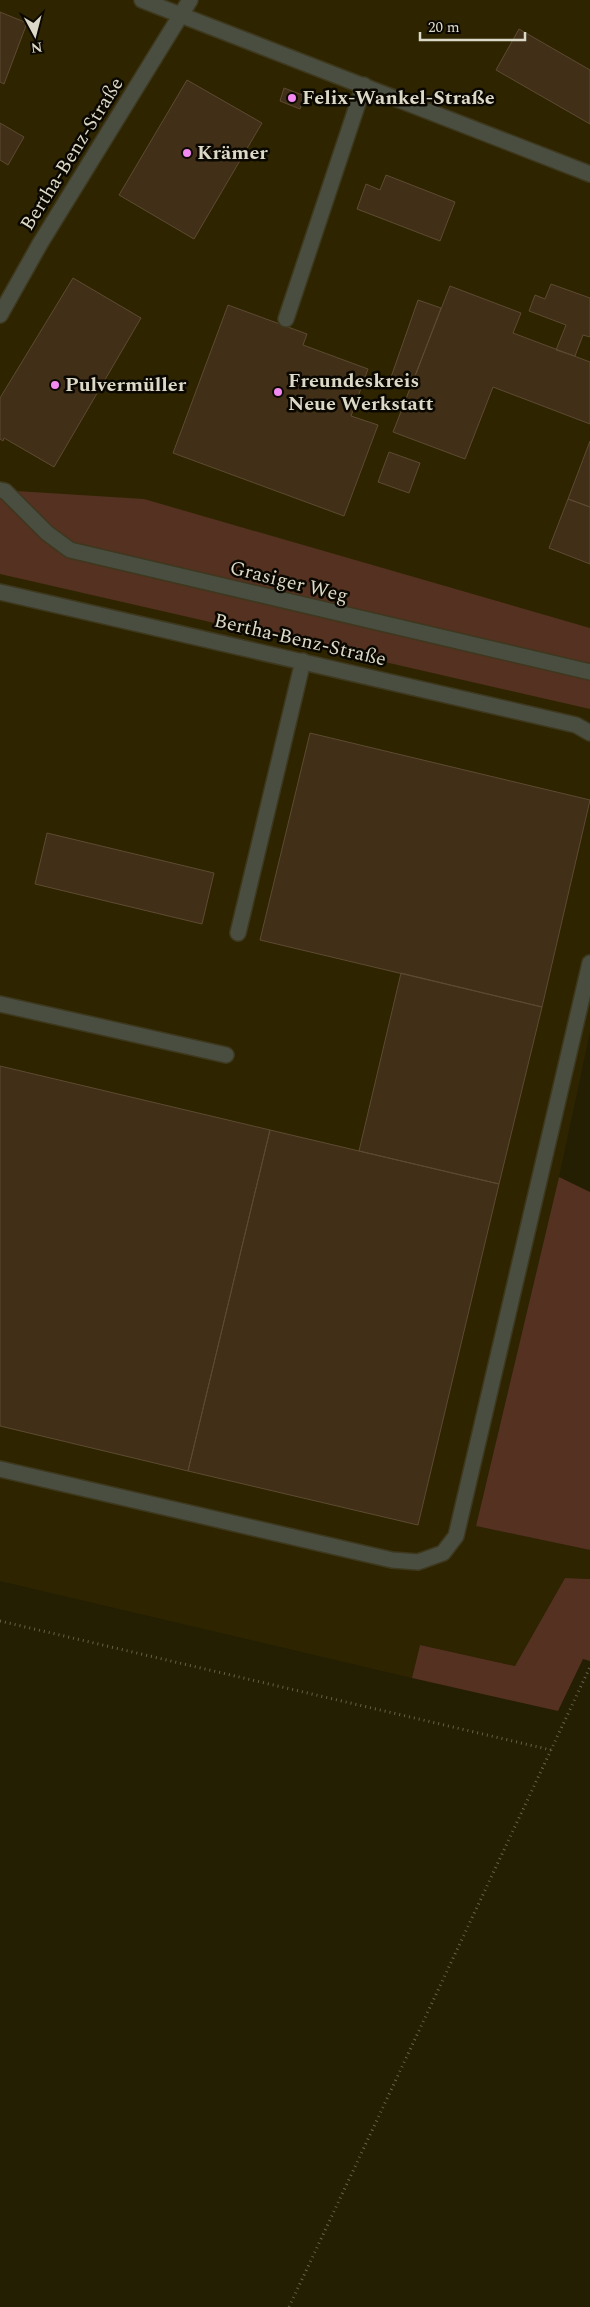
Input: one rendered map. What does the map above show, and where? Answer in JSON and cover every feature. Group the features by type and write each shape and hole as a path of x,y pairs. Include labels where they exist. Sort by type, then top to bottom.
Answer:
{"street":[{"path":"142,0 590,174"},
{"path":"181,16 190,0"},
{"name":"Bertha-Benz-Straße","path":"0,315 42,242 181,16"},
{"path":"286,318 364,85"},
{"name":"Grasiger Weg","path":"0,490 5,491 48,533 70,550 590,672"},
{"name":"Bertha-Benz-Straße","path":"0,592 576,725 590,733"},
{"path":"238,933 303,662"},
{"path":"0,1469 392,1560 418,1562 443,1553 456,1536 590,962"},
{"path":"0,1004 226,1055"}],"path":[{"path":"0,1620 551,1750"},
{"path":"289,2307 590,1667"}],"shaded area":[{"path":"0,0 590,0 590,1032 559,1177 476,1526 590,1550 590,1579 565,1578 515,1666 420,1645 412,1678 0,1581"},
{"path":"0,490 144,499 590,628 590,709 0,574"},
{"path":"559,1177 590,1192 590,1550 476,1526"},
{"path":"565,1578 590,1579 590,1661 583,1659 558,1711 412,1678 420,1645 515,1666"}],"building":[{"path":"0,12 27,23 4,84 0,82"},
{"path":"519,29 590,70 590,124 496,70"},
{"path":"187,80 262,123 194,239 119,195"},
{"name":"Felix-Wankel-Straße","path":"284,88 305,96 300,109 280,101"},
{"path":"0,123 24,137 8,165 0,160"},
{"path":"386,175 455,202 440,241 357,209 366,184 380,190"},
{"path":"73,278 141,318 54,467 4,438 3,441 0,439 0,398"},
{"path":"551,284 590,298 590,337 583,335 575,356 556,350 566,325 529,311 535,295 545,299"},
{"path":"450,286 521,313 513,333 590,362 590,424 493,387 465,459 393,432"},
{"path":"418,300 441,308 411,387 390,380"},
{"name":"Freundeskreis Neue Werkstatt","path":"228,305 307,334 303,345 368,369 351,416 378,425 344,516 173,453"},
{"path":"590,441 590,507 568,499"},
{"path":"389,452 420,463 409,493 378,482"},
{"path":"568,499 590,507 590,564 549,548"},
{"path":"310,733 590,800 542,1007 260,940"},
{"path":"47,833 214,873 202,924 35,884"},
{"path":"401,973 542,1007 499,1184 359,1151"},
{"path":"0,1066 270,1130 188,1471 0,1426"},
{"path":"270,1130 499,1184 418,1525 188,1471"}],"place":[{"name":"Felix-Wankel-Straße","path":"292,98"},
{"name":"Krämer","path":"187,153"},
{"name":"Pulvermüller","path":"55,385"},
{"name":"Freundeskreis Neue Werkstatt","path":"278,392"}]}
